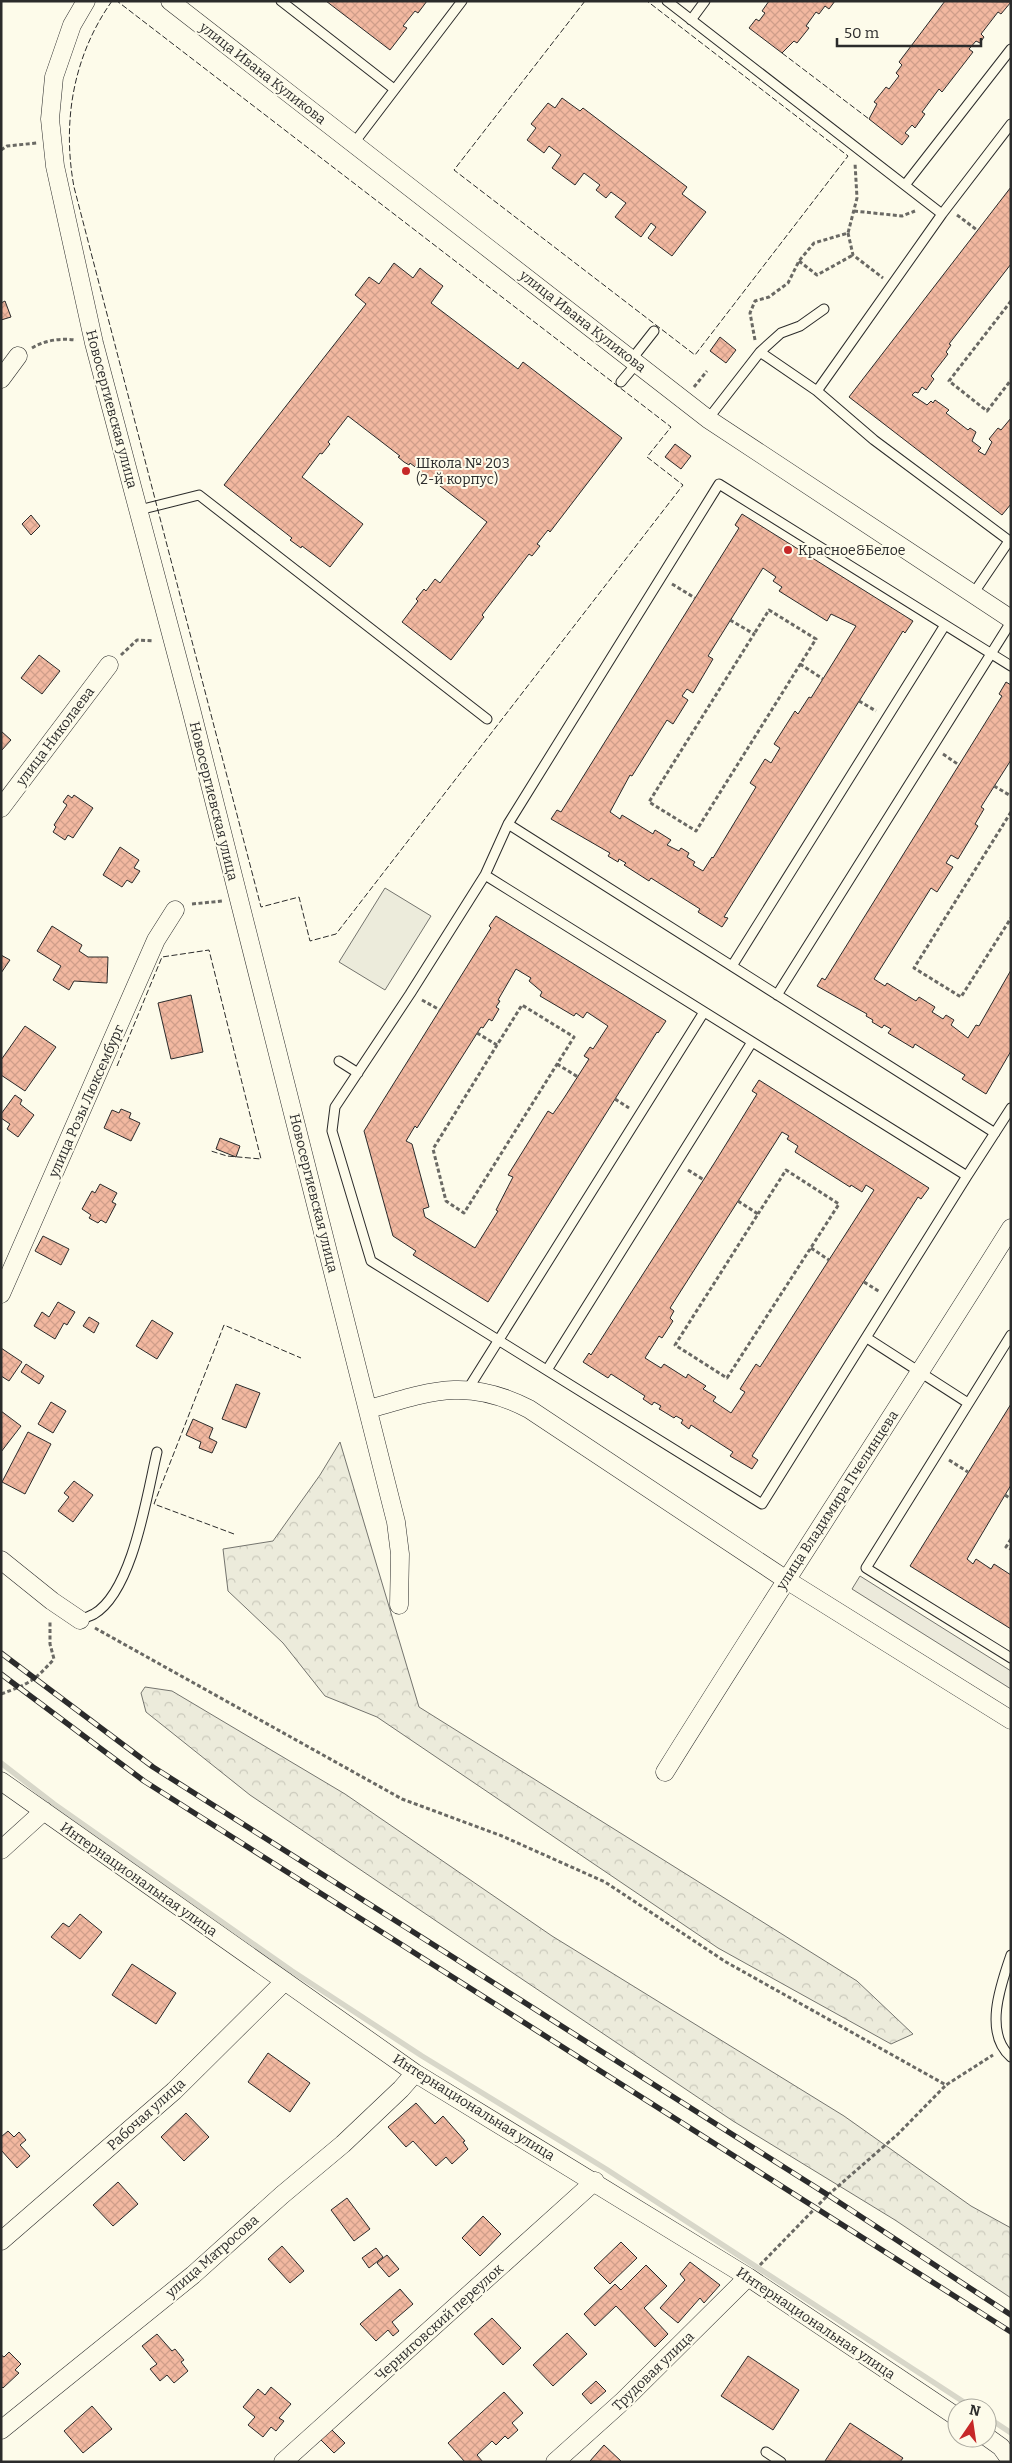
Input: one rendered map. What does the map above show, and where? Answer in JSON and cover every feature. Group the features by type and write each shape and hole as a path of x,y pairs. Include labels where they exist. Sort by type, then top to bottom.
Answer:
{"street":[{"name":"Новосергиевская улица","path":"86,1 72,25 54,77 50,119 52,143 94,343 174,642 396,1522 400,1554 399,1605"},
{"name":"улица Ивана Куликова","path":"170,1 708,419 1011,620"},
{"path":"1,380 18,356"},
{"name":"улица Николаева","path":"1,808 109,665"},
{"name":"улица Розы Люксембург","path":"1,1294 156,940 175,910"},
{"name":"улица Владимира Пчелинцева","path":"665,1772 785,1579 921,1372 1011,1228"},
{"path":"369,1409 434,1391 468,1389 499,1396 529,1409 785,1579 1011,1720"},
{"path":"1,1560 52,1601 80,1620"},
{"name":"Интернациональная улица","path":"1,1781 415,2073 748,2277 947,2410"},
{"path":"1,1850 44,1812"},
{"name":"Рабочая улица","path":"1,2241 174,2091 285,1981"},
{"name":"улица Матросова","path":"1,2430 113,2341 344,2144 415,2073"},
{"name":"Черниговский переулок","path":"283,2462 594,2181"},
{"name":"Трудовая улица","path":"554,2462 624,2400 748,2277"},
{"path":"997,2444 1011,2461"}],"lane":[{"path":"281,1 394,90"},
{"path":"354,143 462,1"},
{"path":"667,1 930,204 944,210"},
{"path":"691,20 705,1"},
{"path":"905,185 1011,49"},
{"path":"817,391 944,210 1011,124"},
{"path":"708,419 760,352 782,333 800,326 824,309"},
{"path":"621,382 654,331"},
{"path":"760,352 817,391 874,440 1010,542 973,594"},
{"path":"1011,666 719,484 508,824 485,875 410,994 335,1107 332,1131 371,1261 762,1504 1011,1108"},
{"path":"139,510 199,495 487,719"},
{"path":"777,995 1011,620"},
{"path":"732,966 945,625"},
{"path":"508,824 996,1132"},
{"path":"485,875 967,1176"},
{"path":"468,1389 704,1012"},
{"path":"547,1370 752,1042"},
{"path":"339,1061 358,1073"},
{"path":"1011,1335 866,1568 1011,1658"},
{"path":"867,1338 968,1403"},
{"path":"80,1620 96,1613 110,1599 131,1562 157,1452"},
{"path":"1011,1955 998,1993 996,2018 1002,2050 1011,2057"},
{"path":"766,2452 781,2462"}],"path":[{"path":"1,150 8,146 24,143 52,143"},
{"path":"853,145 857,198 848,233 853,255 892,285"},
{"path":"854,211 902,216 930,204"},
{"path":"944,210 978,230"},
{"path":"760,352 754,335 750,313 755,301 769,297 788,283 799,261 814,243 848,233"},
{"path":"799,261 817,275 853,255"},
{"path":"1011,301 949,381 988,411 1011,380"},
{"path":"18,356 42,342 66,339 94,343"},
{"path":"661,577 695,598"},
{"path":"769,610 816,639 696,831 649,802 754,634 769,610"},
{"path":"730,620 754,634"},
{"path":"109,665 137,640 174,642"},
{"path":"800,664 823,679"},
{"path":"859,701 887,718"},
{"path":"994,786 1011,796"},
{"path":"1011,812 914,968 961,997 1011,918"},
{"path":"175,910 195,903 238,901"},
{"path":"410,994 440,1010"},
{"path":"522,1005 574,1037 464,1212 446,1201 433,1149 497,1045 522,1005"},
{"path":"477,1032 497,1045"},
{"path":"558,1064 578,1076"},
{"path":"677,1162 704,1180"},
{"path":"786,1170 839,1204 727,1378 674,1345 758,1214 786,1170"},
{"path":"738,1201 758,1214"},
{"path":"811,1248 829,1260"},
{"path":"937,1453 968,1472"},
{"path":"1005,1495 1011,1499"},
{"path":"1011,1539 1006,1546 1011,1549"},
{"path":"1,1694 36,1680 54,1659 50,1644 52,1601"},
{"path":"80,1620 402,1799 502,1836 605,1882 726,1962 946,2085"},
{"path":"763,2262 828,2195 898,2134 946,2085 1002,2050"}],"green space":[{"path":"385,888 431,916 385,990 339,962"},
{"path":"340,1442 419,1707 857,1981 913,2034 891,2044 718,1948 377,1717 325,1696 283,1643 228,1591 223,1549 273,1541 320,1475"},
{"path":"145,1687 172,1691 345,1794 552,1936 844,2116 971,2206 1011,2228 1011,2298 895,2220 733,2121 250,1795 146,1712 141,1693"}],"shaded area":[{"path":"860,1576 1011,1671 1011,1689 852,1589"}],"building":[{"path":"326,1 427,1 418,13 415,11 403,26 407,28 390,50"},
{"path":"769,1 835,1 829,9 825,6 819,14 816,12 806,26 809,28 797,43 794,41 782,53 749,28 756,19 759,21 765,13 762,11"},
{"path":"945,1 1011,2 1001,14 998,12 981,34 984,37 980,43 976,41 969,49 973,52 942,92 939,89 922,112 925,114 915,128 912,125 905,133 909,136 902,145 869,119 877,104 874,102 886,87 889,89 899,76 896,73 902,65 899,62"},
{"path":"562,98 580,111 583,108 687,187 682,194 706,212 672,256 648,238 656,227 651,223 641,237 615,217 626,203 611,192 606,198 596,190 600,185 584,173 575,185 552,168 561,155 549,146 544,153 527,140 536,128 531,124 548,103 555,108"},
{"path":"1011,187 1011,264 949,344 951,345 946,352 948,354 931,376 934,379 926,390 922,387 918,393 915,392 912,395 927,405 935,400 949,410 946,413 968,430 970,428 976,432 972,441 981,448 978,451 985,455 992,442 989,439 998,428 1001,430 1011,418 1011,504 1002,515 849,397"},
{"path":"394,263 413,278 420,268 443,286 431,303 518,369 523,362 622,438 550,532 548,530 537,544 540,546 532,556 529,554 482,615 484,617 451,660 402,622 418,601 416,599 424,589 426,591 435,579 440,583 487,522 410,463 409,465 404,462 398,457 400,456 348,416 328,442 330,444 322,454 320,453 302,477 363,524 330,567 302,546 301,548 290,540 292,538 224,485 366,304 355,295 369,277 379,284"},
{"path":"5,301 11,317 1,320 1,303"},
{"path":"720,337 736,350 726,363 710,351"},
{"path":"675,444 691,456 681,469 665,457"},
{"path":"742,514 913,621 905,633 903,631 724,917 728,918 722,927 698,912 700,909 651,878 649,881 624,865 626,863 619,859 618,862 608,856 610,853 551,819 557,810 561,812 739,528 735,525","holes":["763,568 776,577 773,581 782,587 779,591 827,621 831,614 856,626 811,698 809,697 798,714 795,711 774,744 780,748 771,763 765,759 750,783 756,787 713,858 703,871 693,865 695,862 687,857 689,853 681,848 679,851 667,845 671,840 655,830 653,834 622,815 620,819 610,812 630,775 632,776 667,720 673,724 688,700 682,696 687,689 693,693 713,659 708,656"]},
{"path":"31,515 40,526 31,535 22,524"},
{"path":"39,655 60,671 42,694 21,678"},
{"path":"1006,682 1011,685 1011,760 981,807 984,809 975,824 978,826 958,859 951,855 946,863 953,867 937,892 931,888 874,979 885,986 887,983 916,1001 919,997 935,1007 932,1012 943,1019 946,1015 954,1020 951,1025 968,1038 976,1025 979,1026 1011,970 1011,1051 986,1094 962,1079 965,1075 915,1044 913,1048 888,1033 891,1029 884,1025 882,1028 872,1022 873,1020 866,1016 867,1014 817,986 822,978 825,980 1002,696 999,694"},
{"path":"1,731 11,740 1,751"},
{"path":"68,795 72,798 74,795 93,808 73,838 68,835 65,840 53,832 56,827 54,825 67,805 63,802"},
{"path":"120,847 139,860 134,868 140,871 132,883 127,880 122,887 103,875"},
{"path":"496,916 666,1021 657,1032 488,1302 413,1255 416,1251 393,1236 364,1131 491,928 489,926","holes":["516,969 531,978 529,981 542,992 540,996 574,1016 576,1013 583,1018 587,1012 608,1026 593,1049 590,1047 584,1056 589,1059 564,1098 553,1114 548,1111 508,1175 513,1177 496,1210 498,1211 475,1248 425,1217 423,1209 429,1207 412,1144 406,1141 415,1126 417,1128 481,1027 483,1028 489,1019 492,1021 499,1009 496,1007 500,1001 498,1000"]},
{"path":"52,926 82,945 79,951 88,957 108,957 107,983 74,981 69,990 53,980 61,966 37,951"},
{"path":"1,955 10,960 1,973"},
{"path":"191,995 203,1052 171,1059 158,1003"},
{"path":"25,1026 56,1047 25,1091 1,1075 1,1060"},
{"path":"759,1080 929,1188 921,1199 918,1197 752,1456 758,1460 752,1469 730,1456 733,1452 691,1425 689,1429 681,1423 683,1420 676,1416 674,1418 659,1409 661,1406 654,1402 652,1405 643,1399 645,1396 611,1374 608,1378 583,1362 589,1353 591,1355 715,1162 757,1094 752,1091","holes":["782,1132 789,1136 787,1139 798,1146 795,1152 850,1187 851,1185 862,1192 866,1185 874,1190 760,1367 756,1364 740,1389 745,1392 731,1413 713,1401 716,1397 703,1389 706,1386 688,1374 686,1378 664,1364 661,1368 645,1358 659,1336 662,1338 673,1321 670,1318 674,1311 670,1308"]},
{"path":"15,1095 22,1100 20,1104 34,1115 18,1137 7,1129 10,1124 1,1118 1,1114"},
{"path":"121,1109 131,1113 129,1118 140,1123 131,1141 104,1128 112,1110 119,1113"},
{"path":"220,1138 240,1146 236,1157 216,1149"},
{"path":"100,1184 117,1193 112,1202 116,1204 106,1223 101,1220 98,1223 89,1218 91,1215 82,1209 92,1191 95,1193"},
{"path":"43,1236 69,1249 61,1265 35,1251"},
{"path":"58,1302 75,1312 67,1325 64,1323 55,1339 34,1326 42,1312 49,1317"},
{"path":"89,1317 99,1323 94,1333 83,1326"},
{"path":"152,1320 173,1333 157,1359 136,1346"},
{"path":"1,1348 22,1362 9,1381 1,1376"},
{"path":"26,1364 44,1376 39,1384 21,1372"},
{"path":"236,1384 260,1393 246,1428 222,1419"},
{"path":"51,1402 66,1411 53,1433 38,1424"},
{"path":"1011,1404 1011,1485 967,1559 973,1564 976,1559 991,1569 994,1564 1011,1575 1011,1629 910,1566"},
{"path":"1,1411 21,1426 1,1452"},
{"path":"193,1419 213,1428 209,1438 217,1442 212,1453 199,1448 201,1442 186,1435"},
{"path":"28,1432 51,1444 25,1494 2,1482"},
{"path":"74,1481 93,1495 73,1522 58,1511 69,1497 64,1493"},
{"path":"80,1914 102,1932 80,1959 51,1937 63,1923 69,1927"},
{"path":"132,1964 176,1993 156,2024 112,1995"},
{"path":"268,2053 310,2083 290,2112 248,2082"},
{"path":"416,2103 435,2124 443,2116 465,2141 463,2142 468,2149 452,2164 446,2157 436,2166 413,2141 406,2147 388,2127"},
{"path":"186,2113 209,2137 184,2161 161,2137"},
{"path":"8,2131 14,2137 19,2132 26,2140 20,2145 30,2156 17,2168 1,2150 1,2137"},
{"path":"118,2182 138,2204 113,2226 93,2205"},
{"path":"347,2198 370,2229 354,2241 331,2210"},
{"path":"483,2216 501,2234 480,2256 462,2238"},
{"path":"621,2242 637,2258 610,2284 594,2268"},
{"path":"282,2246 304,2271 290,2283 268,2259"},
{"path":"376,2248 383,2257 369,2268 362,2258"},
{"path":"387,2255 399,2269 389,2277 377,2263"},
{"path":"690,2262 720,2285 704,2303 700,2298 678,2323 660,2308 685,2280 680,2274"},
{"path":"646,2265 667,2286 644,2308 668,2334 655,2347 616,2306 595,2326 584,2314 615,2284 621,2290"},
{"path":"400,2289 413,2304 392,2322 399,2331 393,2336 388,2330 376,2341 360,2324"},
{"path":"492,2318 521,2348 503,2365 474,2334"},
{"path":"567,2333 587,2354 553,2386 533,2365"},
{"path":"157,2334 172,2351 175,2349 184,2360 181,2362 188,2371 174,2383 167,2375 160,2381 150,2369 157,2364 142,2346"},
{"path":"9,2352 21,2364 15,2370 19,2373 3,2388 1,2386 1,2355 4,2357"},
{"path":"748,2356 799,2390 773,2430 721,2396"},
{"path":"596,2381 606,2391 591,2404 582,2394"},
{"path":"271,2387 291,2404 279,2418 284,2421 276,2431 271,2427 263,2437 248,2425 255,2417 243,2407 258,2389 265,2395"},
{"path":"504,2392 523,2413 512,2423 518,2430 508,2439 505,2436 496,2445 492,2441 477,2455 483,2462 465,2462 448,2443"},
{"path":"92,2406 112,2429 83,2453 64,2431"},
{"path":"850,2423 903,2458 900,2462 825,2461"},
{"path":"331,2429 345,2443 334,2453 320,2439"},
{"path":"604,2445 622,2462 590,2461"}],"waterway":[{"path":"1,1763 54,1804 292,1971 422,2056 606,2169 958,2398"},
{"path":"997,2424 1011,2433"}],"railway":[{"path":"1,1653 153,1767 828,2195 1011,2315"},
{"path":"1,1674 144,1781 1011,2332"}],"fence":[{"path":"112,1 88,44 74,90 69,138 74,187 261,907 299,897 310,941 336,934 683,485 647,457 671,427 117,1"},
{"path":"585,1 454,170 695,355 848,156 647,1"},
{"path":"782,53 869,119"},
{"path":"117,1066 162,957 209,950 261,1159 227,1156 211,1151"},
{"path":"234,1534 154,1504 224,1325 301,1358"}],"place":[{"name":"Школа № 203 (2-й корпус)","path":"406,471"},
{"name":"Красное&Белое","path":"788,550"}]}
